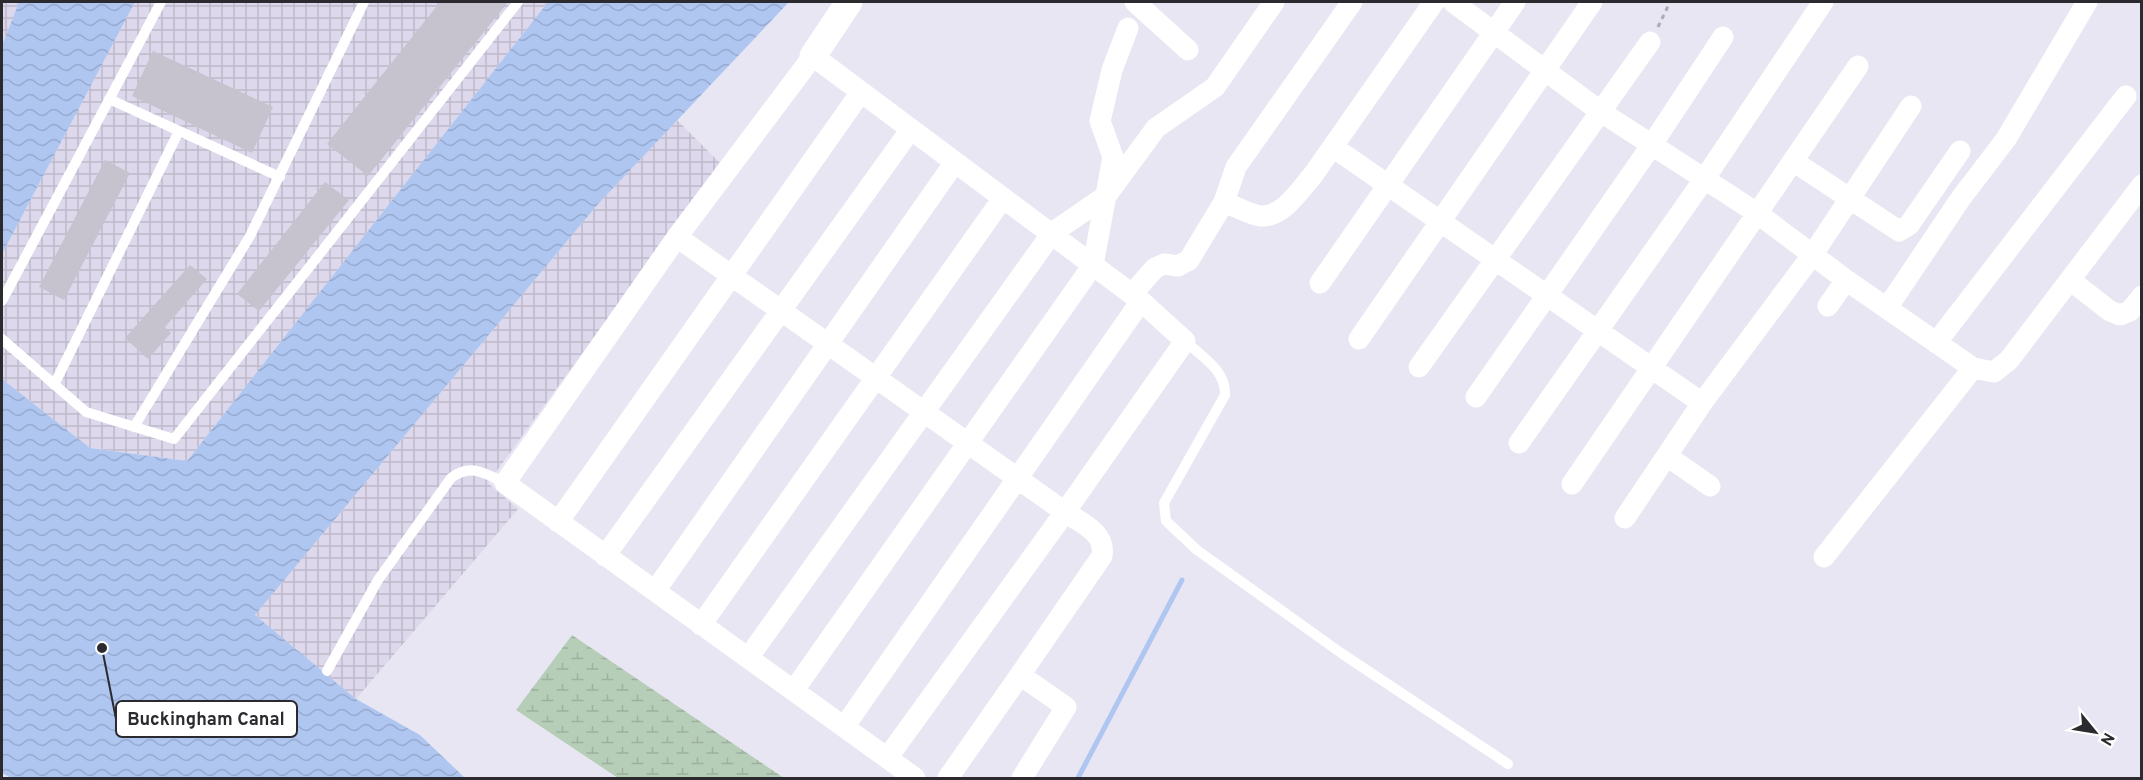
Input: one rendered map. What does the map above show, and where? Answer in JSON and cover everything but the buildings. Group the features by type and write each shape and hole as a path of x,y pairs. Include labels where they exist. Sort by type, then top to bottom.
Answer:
{"street":[{"path":"849,2 813,56 677,237 505,483 915,778"},
{"path":"1135,2 1188,50"},
{"path":"748,658 1052,233 1106,196 1156,128 1215,87 1274,2"},
{"path":"844,727 1018,478 1155,268 1164,264 1178,266 1189,260 1224,202 1236,167 1352,2"},
{"path":"1224,202 1260,216 1277,213 1313,176 1434,2"},
{"path":"1453,2 1601,112 1653,143 1757,213 1846,280 1973,368 1994,372 2009,360 2142,185"},
{"path":"1320,283 1515,2"},
{"path":"1359,339 1592,2"},
{"path":"1519,443 1705,178 1823,2"},
{"path":"1887,308 1960,198 2006,139 2087,2"},
{"path":"794,690 1094,265 1113,157 1100,121 1112,70 1128,28"},
{"path":"1476,397 1653,143 1723,36"},
{"path":"1419,368 1494,259 1650,42"},
{"path":"813,56 1094,265 1137,298 1185,341 888,758"},
{"path":"1572,484 1858,66"},
{"path":"558,522 861,92"},
{"path":"1936,343 2126,96"},
{"path":"1625,518 1702,403 1813,254 1911,106"},
{"path":"605,556 911,129"},
{"path":"1333,147 1702,403"},
{"path":"1793,161 1899,231 1909,225 1960,151"},
{"path":"655,591 955,162"},
{"path":"1937,183 1960,198"},
{"path":"701,625 1004,198"},
{"path":"677,237 1098,534 1104,545 1102,556 948,778"},
{"path":"1828,306 1846,280"},
{"path":"2070,280 2110,311 2120,315 2130,311 2142,296"},
{"path":"1824,557 1973,368"},
{"path":"1667,456 1710,486"},
{"path":"1020,675 1066,707 1022,778"}],"lane":[{"path":"2,301 161,2"},
{"path":"134,427 230,272 280,177 364,2"},
{"path":"2,339 86,412 174,439 518,2"},
{"path":"109,99 280,177"},
{"path":"54,385 178,130"},
{"path":"1185,341 1216,368 1225,382 1225,394 1164,503 1166,521 1197,550 1341,653 1509,764"},
{"path":"327,671 378,580 451,478 460,471 470,469 481,471 505,483"}],"path":[{"path":"1650,42 1670,2"}],"shaded area":[{"path":"2,2 19,2 2,46"},
{"path":"135,2 548,2 187,461 90,448 2,379 2,254"},
{"path":"677,120 720,163 488,483 518,509 356,699 255,615 598,204"}],"green space":[{"path":"572,635 784,778 618,778 516,710"}],"water":[{"path":"19,2 135,2 2,254 2,46"},
{"path":"548,2 789,2 598,204 255,615 356,699 420,735 465,778 11,778 2,773 2,379 90,448 187,461"}],"waterway":[{"path":"1078,778 1182,580"}],"place":[{"name":"Buckingham Canal","path":"102,648"}]}
